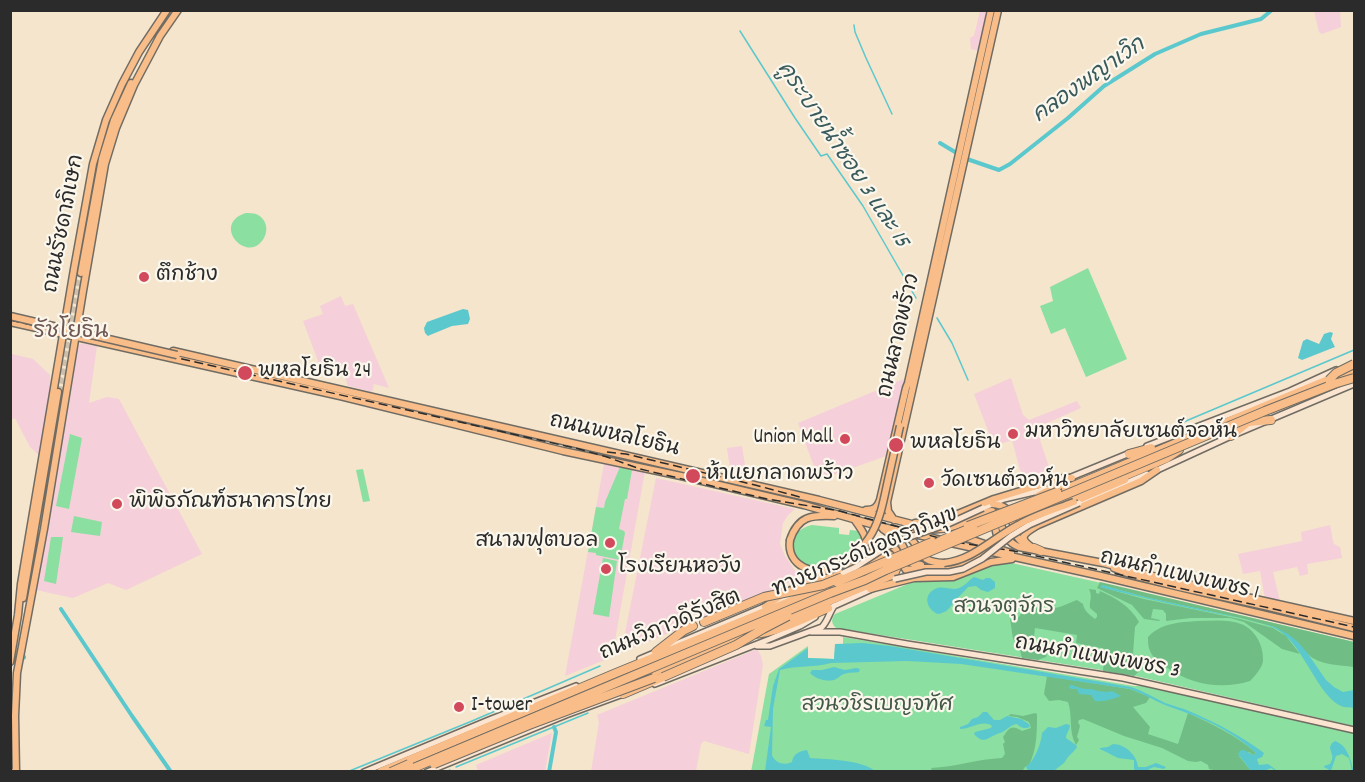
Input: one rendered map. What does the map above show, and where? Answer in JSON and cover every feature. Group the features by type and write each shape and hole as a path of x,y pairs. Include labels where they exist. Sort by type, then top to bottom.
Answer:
{"highway":[{"path":"1331,382 1336,373 1354,366"},
{"name":"ถนนวิภาวดีรังสิต","path":"413,771 671,666 1070,495 1270,403 1320,384 1354,366"},
{"path":"1331,382 1354,377"},
{"name":"ถนนวิภาวดีรังสิต","path":"1177,446 1248,422 1354,377"},
{"name":"ทางยกระดับอุตราภิมุข","path":"391,771 942,540 1331,382"},
{"name":"ทางยกระดับอุตราภิมุข","path":"404,771 865,580 1331,382"},
{"path":"1270,403 1290,391"},
{"path":"1231,436 1248,422 1270,420"},
{"path":"1129,454 1177,446"},
{"path":"1069,479 1024,503 1023,515 1032,515 1167,458 1177,446"},
{"name":"ถนนวิภาวดีรังสิต","path":"379,771 684,646 979,521 1070,495"},
{"path":"704,622 764,597 824,585 895,555 942,540"},
{"path":"413,771 654,678 749,634 763,634 776,630 894,577 895,563 887,554 863,568 797,596 778,601"},
{"path":"623,694 736,645 763,629 865,580"},
{"path":"740,635 845,600"},
{"path":"684,646 741,617"},
{"path":"656,652 693,626"},
{"path":"566,715 569,707"},
{"path":"379,771 501,716"},
{"path":"451,755 466,756"}],"main road":[{"name":"ถนนรัชดาภิเษก","path":"18,771 15,716 19,663 77,329 80,272 92,184 105,135 125,86 152,31 167,10"},
{"name":"ถนนรัชดาภิเษก","path":"10,662 63,334 112,139 134,85 160,36 178,10"},
{"name":"ถนนลาดพร้าว","path":"959,169 992,10"},
{"name":"ถนนลาดพร้าว","path":"894,520 888,511 885,496 906,388 998,10"},
{"name":"ถนนลาดพร้าว","path":"885,496 955,186"},
{"name":"ถนนพหลโยธิน","path":"10,318 36,319 97,333 314,389"},
{"name":"ถนนพหลโยธิน","path":"10,318 35,327 95,342 521,436 550,439 937,530 949,523 967,521 976,517"},
{"name":"ถนนพหลโยธิน","path":"10,318 177,356 201,358"},
{"path":"35,327 36,319"},
{"path":"95,342 97,333"},
{"name":"ถนนพหลโยธิน","path":"177,356 207,367"},
{"name":"ถนนวิภาวดีรังสิต","path":"364,771 606,674 765,607 792,593 856,567 901,540 948,524 1004,499 1043,490 1171,436 1354,366"},
{"path":"55,385 63,381 68,386"},
{"path":"843,515 817,515 798,524 791,537 790,551 795,561 806,569 818,571 837,567 861,548 872,532 882,509 909,388 908,383"},
{"name":"ถนนวิภาวดีรังสิต","path":"427,771 566,715 623,694 641,690 800,626 826,606 837,604 894,577 963,569 982,559 1029,525 1354,384"},
{"name":"ถนนรัชดาภิเษก","path":"19,612 26,588 60,392 28,597 29,609"},
{"name":"ถนนพหลโยธิน","path":"521,436 548,447 691,478 843,515 902,532 995,549"},
{"path":"548,447 550,439"},
{"path":"902,532 914,542 928,561 944,563 967,558 1017,525 1070,495 1157,470"},
{"path":"1037,549 1025,542 1023,535 1026,532 1141,481 1157,470"},
{"path":"973,539 952,532 949,523 1012,493 1063,478 1069,479"},
{"path":"856,510 874,510 885,496"},
{"path":"993,504 1002,505 1007,509 1016,537 1021,542 1037,549"},
{"path":"976,517 988,510 994,512 1009,542"},
{"path":"1023,515 1028,524 1038,525"},
{"path":"976,517 988,518 1009,542 1019,547 1103,563 1354,621"},
{"path":"854,519 866,538 862,558"},
{"path":"967,521 964,526 967,536 995,549"},
{"path":"869,523 883,534 885,540 880,547"},
{"path":"878,526 900,541 915,567"},
{"path":"984,564 995,549 997,536 995,527"},
{"path":"792,593 888,545 895,548 906,570 915,567 957,565 995,549"},
{"name":"ถนนกำแพงเพชร 1","path":"995,549 1022,559 1354,636"},
{"path":"870,589 914,578 947,577 1001,559 1022,559"},
{"path":"1103,563 1132,575 1354,628"},
{"path":"894,577 902,565"},
{"path":"915,567 942,569 963,566 965,569 963,573"},
{"path":"765,607 796,587 810,583"},
{"path":"1252,603 1266,601"},
{"name":"ถนนกำแพงเพชร 3","path":"750,646 770,646 822,627 830,611 837,604"},
{"path":"827,618 832,631"},
{"name":"ถนนกำแพงเพชร 3","path":"811,632 832,631 1123,678 1354,730"}],"shaded area":[{"path":"980,11 989,11 980,51 971,49 970,38 974,36"},
{"path":"1314,11 1340,11 1341,27 1322,34 1319,32"},
{"path":"341,296 345,306 353,304 389,388 374,384 372,392 348,386 340,362 321,369 303,321 323,314 320,306"},
{"path":"82,343 97,346 89,403 107,397 119,399 202,554 126,590 108,583 73,598 36,590 77,346"},
{"path":"10,355 33,359 50,375 51,391 41,457 30,447 15,418 11,420"},
{"name":"มหาวิทยาลัยเซนต์จอห์น","path":"1011,378 1023,415 1029,420 1077,401 1081,408 1036,428 1051,473 1026,483 1021,474 1012,440 994,446 974,394"},
{"name":"Union Mall","path":"904,379 886,456 819,480 798,423"},
{"path":"742,446 747,478 731,475 727,448"},
{"name":"โรงเรียนหอวัง","path":"604,464 645,471 612,657 565,676"},
{"path":"656,478 795,509 783,523 780,544 800,578 621,653"},
{"path":"1330,525 1334,544 1340,547 1342,558 1307,564 1308,574 1300,576 1297,567 1273,572 1280,602 1265,598 1260,571 1243,574 1238,554 1302,541 1301,532"},
{"path":"757,649 763,665 749,754 704,741 701,744 696,771 591,772 599,722 597,715"},
{"path":"552,733 545,771 478,771 476,765"}],"green space":[{"path":"246,213 259,216 266,228 264,238 257,245 249,247 236,240 231,225 236,218"},
{"path":"1088,268 1127,359 1086,377 1065,328 1051,334 1040,306 1053,301 1050,287"},
{"path":"70,434 82,438 69,509 56,506"},
{"path":"620,467 632,470 619,529 625,533 620,560 588,552 596,507 604,508"},
{"path":"363,469 370,501 363,502 356,470"},
{"path":"74,516 102,522 100,536 71,532"},
{"path":"812,525 839,528 839,534 849,535 850,530 868,532 855,549 838,563 824,568 813,568 804,565 798,559 793,552 792,544 794,536"},
{"path":"51,537 63,537 56,584 44,581"},
{"path":"603,558 617,561 609,617 593,614"},
{"name":"สวนจตุจักร","path":"1007,562 1354,642 1354,726 1127,674 836,628 832,623 835,614 920,579 956,578 992,563"},
{"path":"1100,582 1354,642 1354,667 1330,664 1312,658 1286,636 1300,654 1282,649 1244,622 1230,618 1191,618 1166,621 1166,614 1163,610 1153,609 1151,618 1160,620 1144,619 1132,605 1097,588","holes":["1102,585 1275,627 1286,636 1273,628 1240,619 1144,599 1101,587"]},
{"path":"1089,589 1096,590 1099,594 1100,591 1117,600 1131,611 1139,622 1135,627 1133,654 1147,660 1143,668 1134,676 1103,671 1105,649 1076,643 1077,635 1035,628 1033,646 1048,649 1046,657 1038,660 1022,658 1013,639 1010,619 1018,618 1028,607 1052,609 1077,600 1095,619 1097,614 1090,608"},
{"path":"1236,622 1246,626 1258,639 1263,661 1260,669 1250,681 1228,685 1196,682 1161,664 1149,648 1148,637 1153,632 1171,624"},
{"name":"สวนวชิรเบญจทัศ","path":"843,637 1134,686 1151,686 1354,731 1354,771 751,772 769,674 808,646 808,658 834,659 835,648 843,648"},
{"path":"1047,676 1130,689 1150,697 1146,703 1133,707 1150,727 1148,734 1178,744 1188,713 1197,717 1232,735 1256,753 1253,755 1249,752 1239,756 1251,771 1209,769 1208,765 1201,761 1188,761 1162,748 1124,736 1083,719 1078,722 1080,726 1077,737 1079,740 1076,745 1072,734 1068,702 1049,701 1044,694"},
{"path":"1037,714 1037,727 1034,753 1029,765 1020,772 932,771 931,768 1002,758 1005,754 1003,737 1009,729 1013,727 1022,731 1031,728 1029,722 1008,716"}],"water":[{"path":"463,309 468,310 470,319 468,324 452,326 428,336 425,333 424,328 427,322"},
{"path":"1333,333 1331,339 1335,347 1302,360 1298,358 1303,341 1307,339 1319,344 1324,334"},
{"path":"974,577 983,580 990,578 995,582 995,588 988,592 976,586 968,587 946,611 938,614 931,609 927,598 931,592 938,588 959,588"},
{"path":"1102,585 1145,597 1247,620 1100,587"},
{"path":"1261,623 1275,627 1299,643 1326,680 1334,687 1343,692 1354,690 1354,708 1343,707 1333,701 1325,693 1288,638 1273,627"},
{"path":"863,643 1131,687 1201,716 1238,735 1264,753 1257,759 1259,765 1268,764 1276,771 1271,768 1264,771 1251,771 1238,754 1241,750 1253,755 1256,753 1241,740 1206,721 1130,689 961,664 907,661 831,663 780,670 773,709 772,755 775,760 783,764 789,763 797,753 807,750 810,758 853,762 875,771 765,771 771,727 764,726 768,720 773,686 779,669 808,648 808,658 834,659 835,644"},
{"path":"834,667 845,670 860,669 859,672 846,673 830,681 819,679 810,673 812,670"},
{"path":"1070,685 1112,691 1121,696 1105,701 1095,701 1091,695 1079,694 1077,689 1069,688"},
{"path":"983,712 987,712 994,720 1007,716 1021,719 1030,727 1023,728 1015,724 984,740 974,734 991,728 992,726 988,724 960,729"},
{"path":"1066,724 1070,725 1066,738 1077,747 1074,751 1052,772 1028,771 1026,767 1037,751 1042,733 1048,727 1056,728"},
{"path":"1335,741 1346,750 1354,771 1352,771 1349,758 1342,754 1336,756 1331,771 1324,767 1330,764 1332,757 1330,747"},
{"path":"1113,744 1130,751 1138,767 1156,763 1166,767 1136,771 1134,760 1118,758 1100,749"}],"waterway":[{"name":"คลองพญาเวิก","path":"967,159 999,170 1010,164 1068,118 1104,86 1155,54 1201,34 1261,19 1272,10"},
{"name":"คูระบายน้ำซอย 3 และ 15","path":"854,25 866,58 892,114"},
{"name":"คูระบายน้ำซอย 3 และ 15","path":"740,31 821,156 827,154 863,206 916,298"},
{"name":"คลองพญาเวิก","path":"940,143 955,152"},
{"path":"937,318 952,343 968,380"},
{"path":"1148,437 1354,350"},
{"path":"61,609 171,772"},
{"path":"10,663 23,657"},
{"path":"347,772 600,666"},
{"path":"456,767 588,713"},
{"path":"549,772 556,732 554,727"},
{"path":"446,772 450,770"}],"tunnel":[{"path":"58,392 77,272"},
{"path":"62,393 81,273"}],"railway":[{"path":"10,320 579,449 640,469 767,499 840,511 954,542 1014,551 1354,627"},
{"path":"607,452 626,454 800,497"}],"place":[{"name":"ตึกช้าง","path":"144,277"},
{"name":"พหลโยธิน 24","path":"245,373"},
{"name":"มหาวิทยาลัยเซนต์จอห์น","path":"1013,434"},
{"name":"Union Mall","path":"845,439"},
{"name":"พหลโยธิน","path":"896,445"},
{"name":"ห้าแยกลาดพร้าว","path":"693,476"},
{"name":"วัดเซนต์จอห์น","path":"929,483"},
{"name":"พิพิธภัณฑ์ธนาคารไทย","path":"117,504"},
{"name":"สนามฟุตบอล","path":"610,543"},
{"name":"โรงเรียนหอวัง","path":"606,569"},
{"name":"I-tower","path":"459,707"}],"district":[{"name":"รัชโยธิน","path":"71,334"}]}
